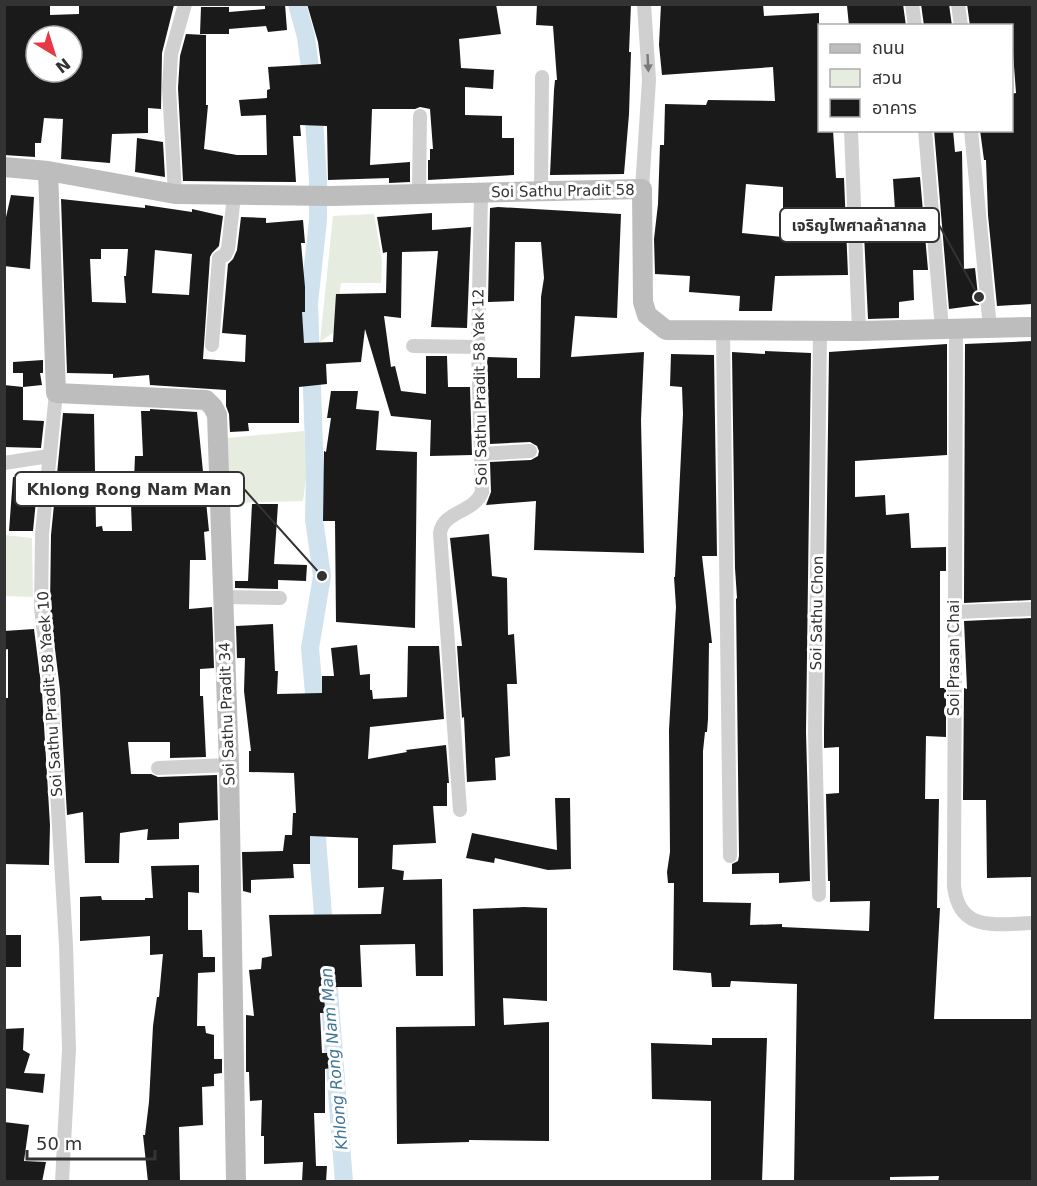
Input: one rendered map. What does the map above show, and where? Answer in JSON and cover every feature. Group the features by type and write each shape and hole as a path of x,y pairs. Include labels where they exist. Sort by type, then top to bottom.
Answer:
{"street":[{"path":"175,194 169,88 171,54 184,4"},
{"path":"642,189 649,80 645,4"},
{"path":"912,4 915,24"},
{"path":"958,4 961,24"},
{"path":"541,192 542,77"},
{"path":"419,194 420,116"},
{"path":"851,132 859,331"},
{"name":"Soi Prasan Chai","path":"925,132 949,328 955,612 954,886 956,901 963,913 974,921 989,924 1032,923"},
{"path":"971,132 990,328"},
{"name":"Soi Sathu Pradit 58","path":"4,167 48,171 175,194 330,196 642,189 643,303 647,315 666,330 859,331 1032,327"},
{"name":"Soi Sathu Pradit 58 Yaek 10","path":"48,171 56,393 42,534 41,608 51,691 66,945 69,1049 62,1182"},
{"name":"Soi Sathu Pradit 58 Yak 12","path":"460,810 440,533 441,526 446,520 479,500 482,492 478,347 481,193"},
{"path":"212,345 219,258 225,255 228,249 234,196"},
{"path":"723,331 730,856"},
{"name":"Soi Sathu Chon","path":"819,895 815,732 820,331"},
{"path":"413,346 478,347"},
{"name":"Soi Sathu Pradit 34","path":"56,393 206,400 217,415 229,765 236,1182"},
{"path":"481,454 530,451"},
{"path":"4,463 49,456"},
{"path":"223,597 280,598"},
{"path":"955,612 1032,609"},
{"path":"158,768 229,765"}],"green space":[{"path":"374,214 382,261 381,283 341,283 334,332 320,342 333,216"},
{"path":"304,431 307,472 303,501 229,503 227,438"},
{"path":"5,535 32,538 33,597 5,596"}],"building":[{"path":"4,4 50,4 50,15 79,14 79,4 174,5 162,53 161,109 148,108 148,133 112,134 110,163 61,159 63,119 44,118 41,143 35,143 35,157 4,155"},
{"path":"265,4 285,4 287,30 268,32 266,26 229,29 229,34 200,34 201,7 229,7 229,12 265,9"},
{"path":"307,4 496,4 501,34 459,39 461,68 494,70 493,89 465,87 465,115 502,116 502,138 514,138 514,175 428,180 428,160 430,160 430,149 433,149 430,109 420,107 372,109 370,165 410,162 410,182 389,183 389,178 328,180 327,126 300,125 301,136 293,136 296,182 183,181 178,88 180,56 186,34 206,35 206,105 208,105 204,149 237,155 267,155 266,115 241,116 239,100 267,98 267,90 270,89 268,67 321,64 318,42"},
{"path":"537,4 631,4 629,114 624,174 550,175 554,90 555,80 557,80 553,26 536,25"},
{"path":"661,4 763,4 764,16 819,13 818,132 833,132 836,178 844,178 848,275 775,276 772,311 739,311 740,296 689,292 690,276 655,274 654,239 660,145 664,145 665,104 706,105 708,100 775,101 773,67 662,75 659,45","holes":["746,184 783,187 783,237 742,233"]},
{"path":"903,4 906,24 849,24 847,6"},
{"path":"921,4 949,4 952,24 924,24"},
{"path":"967,4 1032,4 1032,304 997,306 988,215 986,160 984,160 980,132 1013,132 1013,94 1016,93 1013,24 970,24"},
{"path":"934,132 953,132 955,152 962,151 964,269 975,268 979,305 949,309"},
{"path":"137,138 163,142 165,177 135,172"},
{"path":"920,177 928,270 913,270 914,300 899,302 899,318 868,319 863,212 895,210 893,179"},
{"path":"11,195 34,197 30,269 4,266 4,226"},
{"path":"61,199 145,208 145,205 192,212 192,209 223,216 219,246 210,257 203,359 245,362 246,335 222,333 228,264 237,250 241,217 266,218 266,223 303,220 305,243 301,243 305,287 305,312 302,312 304,343 333,342 336,294 386,293 387,252 383,253 377,217 432,213 432,230 471,227 467,328 431,327 438,251 402,252 401,318 384,316 391,367 395,366 401,391 426,394 426,356 447,356 448,387 470,387 472,455 430,456 431,420 391,416 365,329 361,362 326,364 327,384 299,387 299,423 248,423 249,431 230,432 226,390 150,385 149,375 113,378 113,374 67,373","holes":["101,249 128,249 126,276 124,276 126,303 92,302 90,259 101,259","155,250 192,254 189,295 152,293"]},
{"path":"490,208 621,214 617,318 575,316 571,357 644,352 641,420 644,553 534,550 536,501 486,505 491,492 490,462 531,460 538,456 539,451 537,446 530,442 490,444 487,357 517,358 517,378 540,378 541,297 544,278 541,242 515,242 514,301 488,302"},
{"path":"1032,341 1032,600 964,603 965,344"},
{"path":"947,344 947,455 855,461 855,497 885,495 886,515 909,513 911,548 946,547 946,571 940,571 940,688 946,688 946,737 926,736 925,799 939,799 937,908 940,908 934,1019 1032,1019 1032,1182 938,1182 939,1176 890,1177 890,1182 794,1182 797,984 731,981 730,987 712,987 711,973 673,970 674,883 668,883 667,872 670,852 669,730 683,414 682,387 670,386 671,354 714,355 717,556 702,556 712,643 709,643 708,719 703,751 703,902 751,903 750,925 782,924 782,927 869,931 870,901 830,902 830,881 828,881 826,794 839,793 839,747 824,748 829,352"},
{"path":"765,351 811,353 806,732 810,881 779,883 779,873 732,874 732,864 738,861 739,856 732,352 765,354"},
{"path":"43,360 43,373 40,373 42,385 23,387 23,373 13,373 13,362"},
{"path":"4,385 23,387 23,420 44,421 41,448 4,447"},
{"path":"331,391 358,391 356,409 379,411 376,450 417,452 415,628 336,622 335,521 323,521 324,451 326,452 331,418 327,418"},
{"path":"150,409 197,412 209,531 204,532 206,560 190,560 189,609 212,607 214,668 200,669 200,696 203,696 206,757 170,758 170,742 128,742 131,774 151,774 158,777 217,775 218,820 179,823 179,839 147,840 148,829 120,833 119,863 85,863 83,812 67,815 60,690 50,608 51,535 63,413 94,414 96,527 102,526 103,531 132,531 131,505 133,505 135,456 143,456 141,411 150,411"},
{"path":"13,477 38,480 33,531 9,531"},
{"path":"252,504 278,504 274,564 307,565 306,581 278,580 278,589 235,588 235,581 248,581"},
{"path":"489,534 492,576 507,578 508,635 514,634 517,684 507,684 510,756 495,758 496,780 467,782 457,646 462,646 450,538"},
{"path":"1032,618 1031,877 987,878 986,800 963,800 964,688 967,689 964,621"},
{"path":"273,624 275,671 278,671 277,694 322,693 322,676 334,676 331,648 357,645 360,675 370,674 370,690 372,690 373,699 407,697 408,646 439,646 444,719 370,727 368,759 407,752 406,750 446,745 449,783 447,783 447,806 433,806 436,843 393,845 392,869 404,871 403,880 442,879 443,976 416,976 415,944 360,945 362,987 324,987 325,1013 320,1013 322,1053 330,1053 330,1068 325,1069 325,1113 314,1113 316,1166 327,1166 326,1182 302,1182 303,1162 264,1164 264,1136 261,1136 262,1100 250,1101 249,1072 246,1072 246,1015 254,1016 249,970 261,969 262,958 272,956 269,915 381,914 384,887 358,888 358,838 310,836 310,864 293,864 294,878 251,880 251,893 243,891 242,852 283,851 285,835 292,835 293,813 296,813 294,773 249,772 249,751 251,751 244,691 245,658 237,658 236,626"},
{"path":"34,629 42,692 50,825 49,865 4,864 4,698 8,698 8,649 4,650 4,631"},
{"path":"555,798 570,798 571,869 548,870 495,858 494,863 466,858 472,833 557,850"},
{"path":"199,865 199,893 188,892 188,930 202,930 203,957 215,957 215,972 198,973 197,1026 205,1026 206,1033 214,1035 214,1059 222,1059 222,1073 214,1074 214,1086 202,1087 203,1125 179,1127 180,1182 148,1182 143,1135 145,1135 149,1102 153,1026 157,997 159,997 163,954 150,955 150,936 80,941 80,897 101,896 102,900 153,898 151,866"},
{"path":"547,908 547,1001 503,998 504,1025 549,1022 549,1141 469,1140 469,1142 397,1144 396,1027 475,1026 473,909"},
{"path":"4,935 21,935 21,967 4,967"},
{"path":"24,1028 23,1050 30,1054 24,1073 45,1074 43,1093 4,1088 4,1029"},
{"path":"712,1038 767,1038 762,1182 711,1182 711,1101 652,1099 651,1043 712,1045"},
{"path":"4,1122 29,1125 24,1161 46,1162 42,1182 4,1182"}],"waterway":[{"name":"Khlong Rong Nam Man","path":"297,4 306,37 311,75 318,180 318,220 309,303 315,476 314,519 322,576 310,648 316,716"},
{"name":"Khlong Rong Nam Man","path":"315,813 344,1182"}],"place":[{"name":"เจริญไพศาลค้าสากล","path":"979,297"},
{"name":"Khlong Rong Nam Man","path":"322,576"}]}
